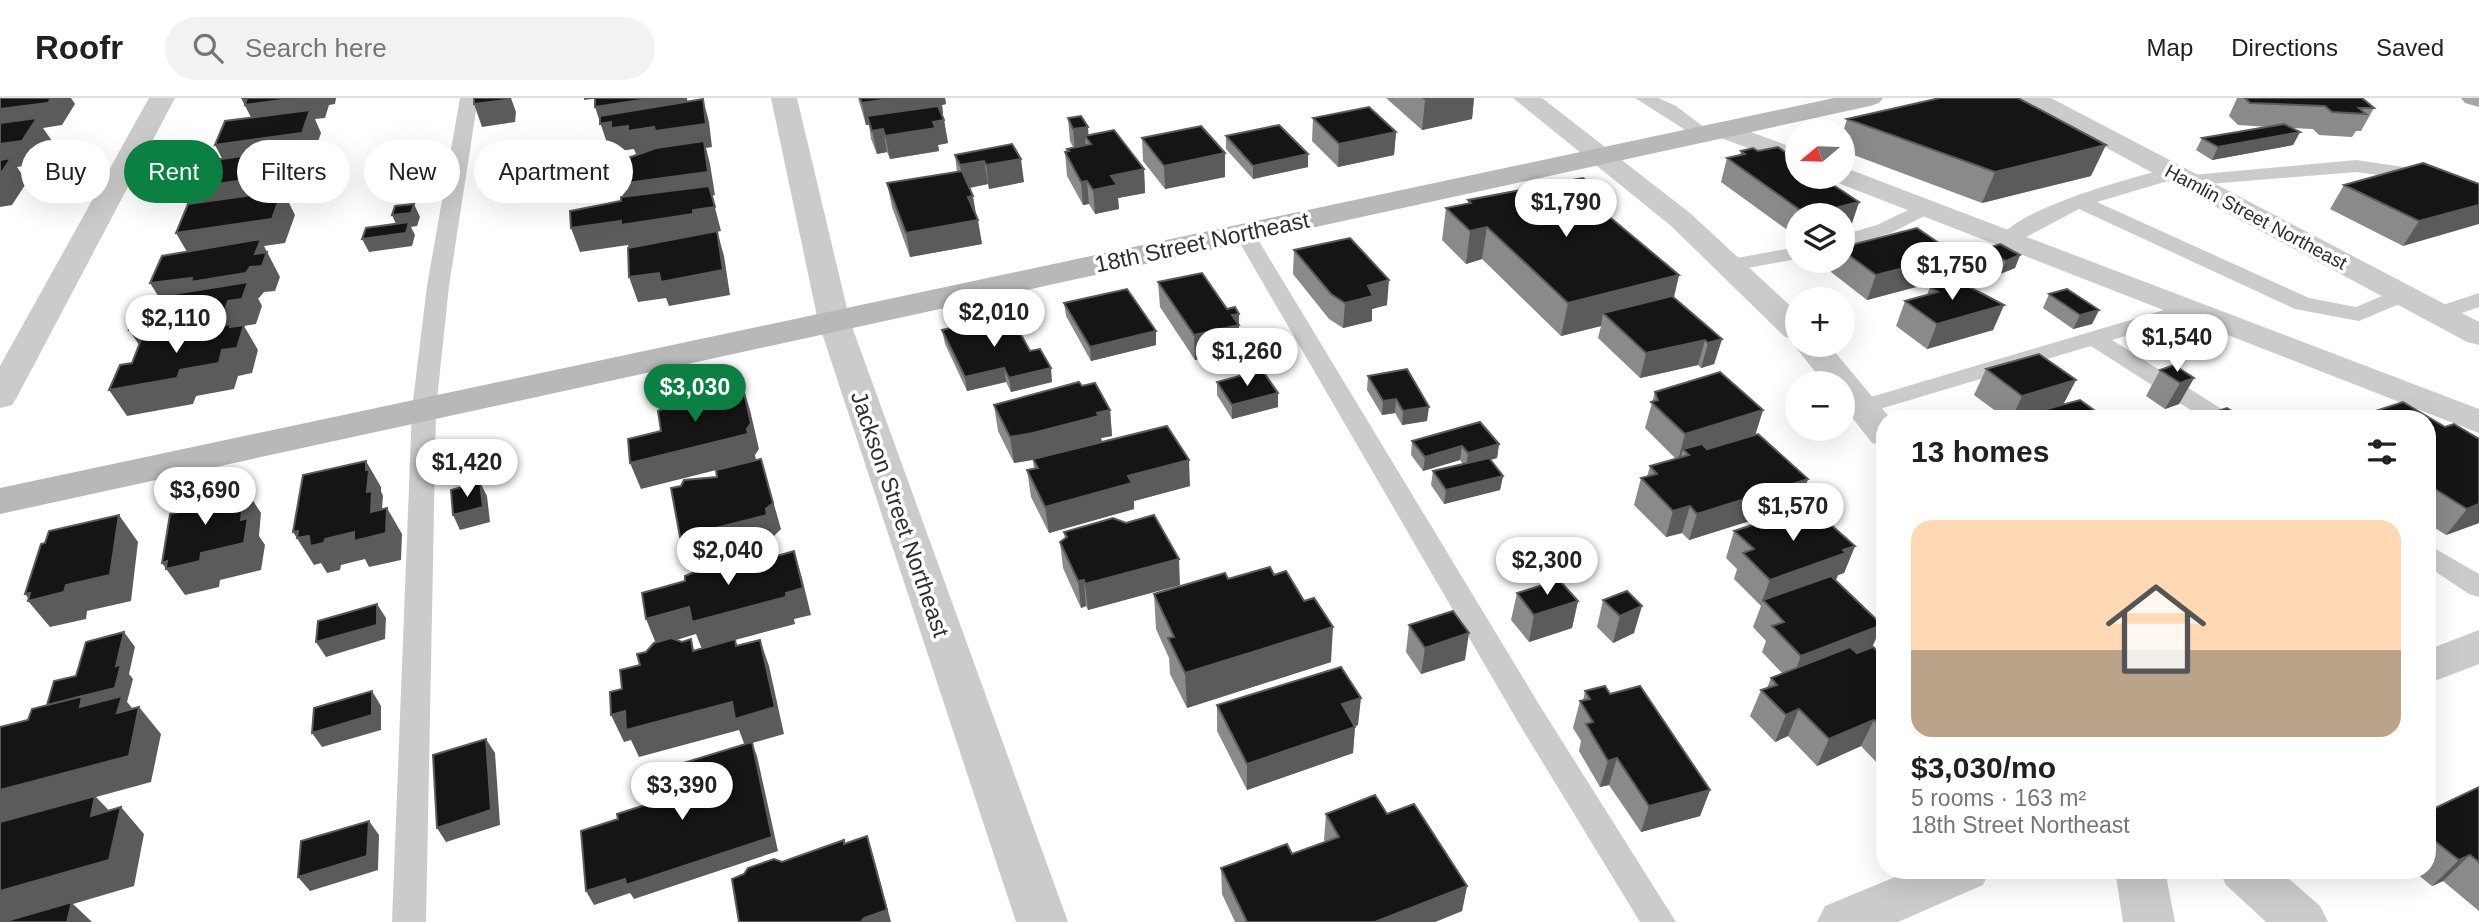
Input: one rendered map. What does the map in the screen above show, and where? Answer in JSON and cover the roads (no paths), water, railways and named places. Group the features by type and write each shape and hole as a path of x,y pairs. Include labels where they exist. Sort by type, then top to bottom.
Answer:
{"main road":[{"name":"18th Street Northeast","path":"0,501 1870,98"}],"street":[{"path":"0,397 162,98"},
{"name":"Jackson Street Northeast","path":"784,98 834,321 1042,922"},
{"name":"Hamlin Street Northeast","path":"2032,98 2479,335"},
{"path":"1540,101 1731,265 1785,318"},
{"path":"1714,132 1785,154"},
{"path":"1855,180 2479,422"},
{"path":"1821,357 1876,423"},
{"path":"2436,664 2479,646"},
{"path":"1843,922 1944,879"},
{"path":"2141,879 2148,922"},
{"path":"2254,879 2302,922"}],"lane":[{"path":"409,922 424,410 438,286 469,98"},
{"path":"1644,98 1714,132"},
{"path":"2008,239 2029,224 2080,202 2179,176 2356,166 2404,173 2479,197"},
{"path":"2080,202 2303,304 2359,314 2403,294"},
{"path":"1855,237 1884,229 1927,207"},
{"path":"1244,233 1529,714 1659,922"},
{"path":"1731,265 1785,255"},
{"path":"2439,314 2479,300"},
{"path":"1864,407 2192,309"},
{"path":"2094,338 2206,410"},
{"path":"2436,559 2479,587"}]}
